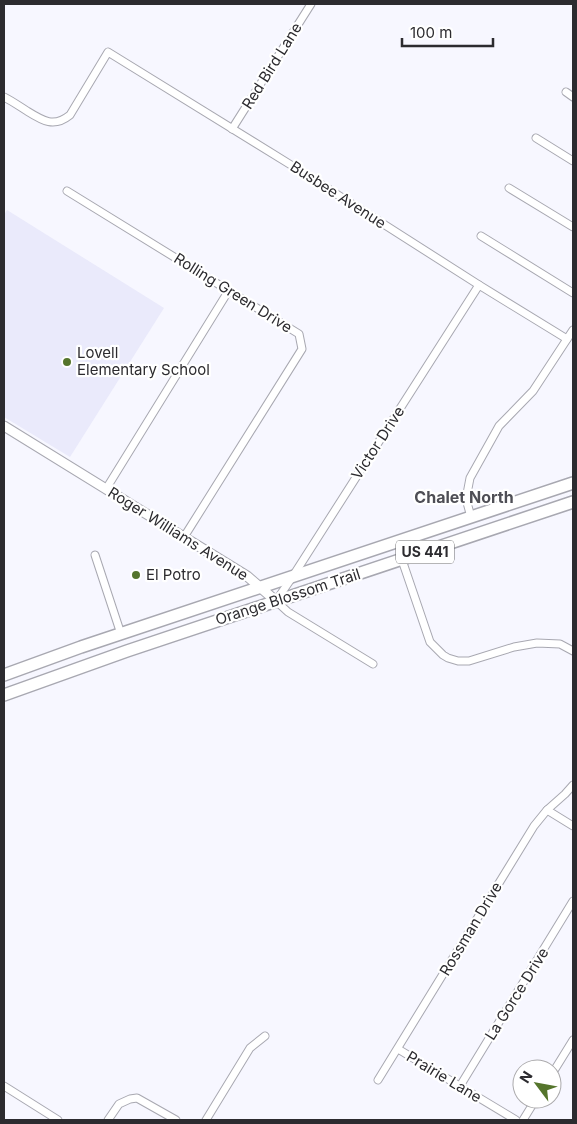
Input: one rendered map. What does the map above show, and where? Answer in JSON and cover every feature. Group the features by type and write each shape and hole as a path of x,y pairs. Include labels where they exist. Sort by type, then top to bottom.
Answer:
{"main road":[{"name":"Orange Blossom Trail","path":"4,675 573,483"},
{"name":"Orange Blossom Trail","path":"4,695 127,651 573,502"},
{"path":"402,560 405,549 422,533"},
{"path":"121,634 127,651"}],"street":[{"name":"Red Bird Lane","path":"232,128 311,4"},
{"name":"Busbee Avenue","path":"4,97 46,122 63,121 70,115 108,52 567,339"},
{"path":"566,92 573,97"},
{"path":"536,138 573,161"},
{"path":"509,188 573,227"},
{"name":"Rolling Green Drive","path":"67,191 299,334 302,349 184,537"},
{"path":"481,236 573,293"},
{"name":"Victor Drive","path":"276,601 479,285"},
{"path":"106,489 229,290"},
{"path":"471,517 466,499 470,478 499,426 533,391 573,330"},
{"name":"Roger Williams Avenue","path":"4,426 247,576 288,612 373,664"},
{"path":"95,555 121,634"},
{"path":"402,560 430,642 448,658 469,661 537,642 560,644 573,651"},
{"name":"Rossman Drive","path":"378,1080 534,826 547,810 573,785"},
{"path":"547,810 573,826"},
{"name":"La Gorce Drive","path":"460,1086 573,901"},
{"path":"206,1120 250,1048 265,1036"},
{"path":"561,1059 573,1040"},
{"name":"Prairie Lane","path":"398,1049 516,1120"},
{"path":"4,1086 58,1120"},
{"path":"108,1120 119,1104 130,1098 137,1098 176,1120"},
{"path":"523,1120 530,1109"}],"shaded area":[{"name":"Lovell Elementary School","path":"7,210 164,308 70,457 4,417 4,215"}],"place":[{"name":"Lovell Elementary School","path":"67,362"},
{"name":"El Potro","path":"136,575"}],"district":[{"name":"Chalet North","path":"464,497"}]}
